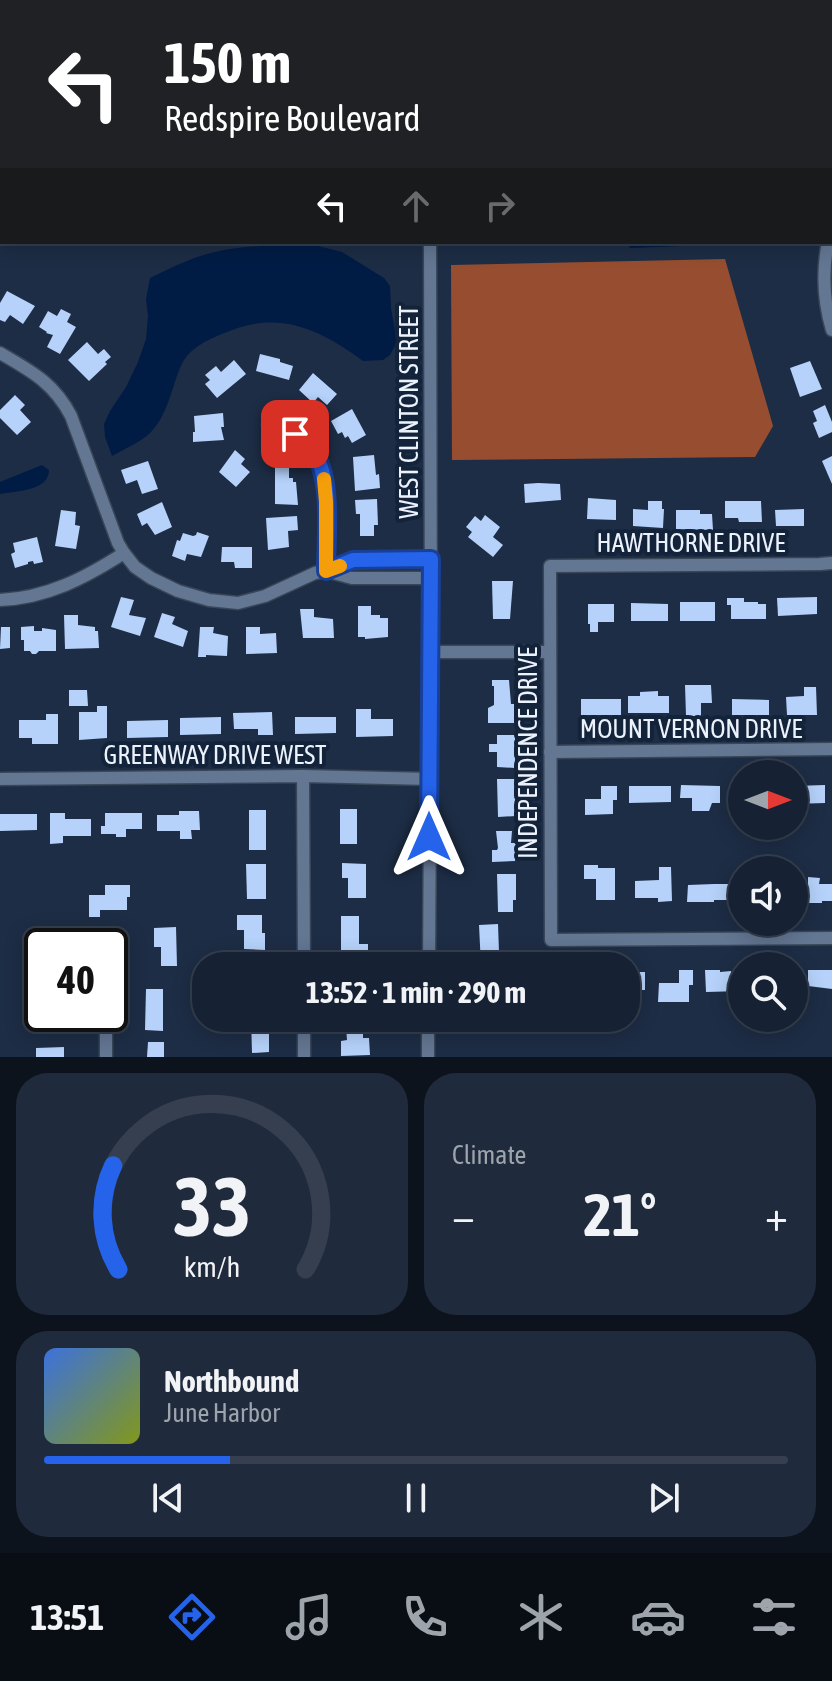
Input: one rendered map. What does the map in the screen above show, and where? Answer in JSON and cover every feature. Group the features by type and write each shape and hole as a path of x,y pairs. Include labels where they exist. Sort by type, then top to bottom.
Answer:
{"street":[{"name":"WEST CLINTON STREET","path":"429,952 430,244"},
{"path":"828,244 823,288 832,330"},
{"path":"0,353 31,370 62,399 124,553 135,567 178,591 238,603 265,596 353,560 431,559"},
{"path":"268,425 295,434 311,448 324,473 326,571"},
{"path":"0,600 59,589 124,553"},
{"name":"HAWTHORNE DRIVE","path":"550,566 832,563"},
{"name":"INDEPENDENCE DRIVE","path":"550,566 551,940 832,938"},
{"path":"326,571 352,578 431,578"},
{"path":"431,652 549,652"},
{"name":"MOUNT VERNON DRIVE","path":"550,752 832,749"},
{"path":"303,776 304,952"},
{"name":"GREENWAY DRIVE WEST","path":"0,779 303,776 430,779"},
{"path":"106,1032 106,1057"},
{"path":"304,1032 304,1057"},
{"path":"428,1032 428,1057"}],"shaded area":[{"path":"725,259 773,426 755,457 452,460 451,265"}],"water":[{"path":"291,244 342,252 384,278 390,286 397,342 390,355 383,360 363,361 313,331 279,323 261,323 222,334 198,346 186,357 162,417 149,434 112,456 104,424 126,387 146,339 146,299 150,278 215,252"},
{"path":"42,465 49,470 44,482 30,489 0,494 0,482"}],"building":[{"path":"7,291 35,306 23,324 10,315 5,322 0,320 0,303"},
{"path":"61,309 71,314 67,322 76,327 60,354 47,347 53,335 39,327 48,311 57,316"},
{"path":"87,342 98,354 104,349 111,357 89,381 68,360"},
{"path":"260,354 293,366 289,380 256,371"},
{"path":"234,360 246,374 217,398 205,384 210,380 205,375 216,366 221,372"},
{"path":"810,361 822,389 800,397 790,368"},
{"path":"313,373 337,394 327,405 318,397 313,403 299,390"},
{"path":"15,395 25,405 20,410 31,422 17,435 0,418 0,410"},
{"path":"825,405 832,422 832,432 819,438 813,423 817,421 813,411"},
{"path":"352,409 366,435 352,443 342,432 338,434 331,421"},
{"path":"223,413 224,427 221,427 224,440 193,442 194,416"},
{"path":"235,450 245,459 241,464 250,472 236,487 219,472"},
{"path":"374,455 380,488 355,491 353,457"},
{"path":"832,456 832,484 822,461"},
{"path":"148,461 158,489 142,494 137,480 126,484 121,470"},
{"path":"275,466 289,466 289,478 296,482 298,505 275,504"},
{"path":"524,484 560,484 561,500 525,503"},
{"path":"588,498 616,500 616,520 587,519"},
{"path":"377,499 378,525 374,525 374,536 360,536 360,514 356,514 355,500"},
{"path":"648,501 662,501 663,528 633,526 633,509 648,510"},
{"path":"725,501 761,501 762,522 739,522 738,518 725,518"},
{"path":"162,502 172,527 155,535 147,523 142,526 137,514"},
{"path":"804,509 804,526 776,526 775,510"},
{"path":"61,510 76,512 75,525 80,526 76,549 55,546"},
{"path":"676,510 700,510 700,514 712,514 713,530 676,529"},
{"path":"485,515 500,527 493,537 503,545 493,557 468,537 472,532 466,527 475,516 481,521"},
{"path":"297,516 298,530 288,531 289,547 268,550 266,518"},
{"path":"197,532 209,536 201,557 187,554 185,561 172,556 183,533 193,536"},
{"path":"37,537 43,562 28,562 15,568 11,554 15,552 13,543"},
{"path":"222,547 252,547 252,568 235,568 234,562 221,562"},
{"path":"492,581 513,581 510,619 493,619"},
{"path":"121,597 134,600 129,615 146,618 140,636 111,627"},
{"path":"817,597 817,614 778,616 777,598"},
{"path":"727,598 744,598 744,602 766,604 766,619 731,619 731,605 727,605"},
{"path":"680,602 715,602 715,621 680,621"},
{"path":"631,603 668,604 668,621 631,621"},
{"path":"588,604 614,604 614,622 598,622 598,632 590,632"},
{"path":"358,606 371,606 371,615 388,618 388,637 358,637"},
{"path":"300,609 314,609 314,617 333,619 334,638 303,638"},
{"path":"162,613 175,617 172,624 188,631 183,647 154,637"},
{"path":"64,615 78,615 78,625 95,627 99,648 65,649"},
{"path":"34,626 34,631 42,631 42,628 56,630 56,651 32,654 24,651 21,627"},
{"path":"1,627 10,627 10,648 0,649"},
{"path":"200,627 214,627 213,633 228,636 227,656 198,657"},
{"path":"246,627 260,627 260,634 276,633 277,653 246,654"},
{"path":"492,680 509,680 514,723 488,723 488,708 494,705"},
{"path":"685,685 711,685 712,703 701,703 701,716 686,716"},
{"path":"804,687 816,687 817,715 787,715 786,697 804,696"},
{"path":"69,690 87,690 88,706 69,706"},
{"path":"658,691 658,696 669,696 669,713 628,713 628,696"},
{"path":"581,699 621,699 621,715 581,715"},
{"path":"732,699 769,700 769,715 732,715"},
{"path":"97,706 107,706 107,738 79,740 79,712 97,712"},
{"path":"356,709 371,709 371,719 393,719 393,736 356,737"},
{"path":"272,712 273,735 258,735 258,729 234,729 233,713"},
{"path":"46,714 58,714 58,744 32,744 32,738 19,738 19,720 46,720"},
{"path":"221,717 221,734 180,735 180,718"},
{"path":"295,717 336,717 336,733 295,734"},
{"path":"168,720 168,737 127,738 127,721"},
{"path":"497,735 515,735 515,768 497,767 497,752 489,752 489,744 497,744"},
{"path":"497,779 514,779 516,816 498,817"},
{"path":"681,785 720,786 720,803 712,803 709,811 692,811 692,798 680,798"},
{"path":"825,785 825,803 808,804 808,786"},
{"path":"601,786 617,786 613,814 585,815 585,799 601,799"},
{"path":"629,786 671,786 671,802 629,803"},
{"path":"340,809 357,809 357,844 340,844"},
{"path":"249,810 266,810 266,850 249,850"},
{"path":"179,811 199,811 200,830 191,830 192,839 180,839 180,831 157,831 157,815 179,815"},
{"path":"50,813 65,813 65,819 91,819 91,836 63,836 63,843 50,844"},
{"path":"105,813 142,813 142,829 126,829 126,837 101,834 101,826 105,826"},
{"path":"0,814 37,814 37,830 0,831"},
{"path":"496,831 512,831 511,843 516,843 515,861 492,862 492,850 498,848"},
{"path":"342,863 366,864 366,898 348,898 348,878 342,878"},
{"path":"246,864 266,864 266,899 247,899"},
{"path":"584,865 615,868 615,900 596,900 596,879 584,879"},
{"path":"659,867 671,867 672,901 635,898 635,881 659,880"},
{"path":"497,874 516,874 513,912 498,912"},
{"path":"808,877 820,878 819,884 832,884 832,901 808,903"},
{"path":"728,884 727,900 687,902 688,885"},
{"path":"105,885 130,885 127,910 100,910 100,917 89,917 89,895 105,895"},
{"path":"237,915 262,915 265,950 244,949 244,930 237,930"},
{"path":"341,916 359,916 359,944 368,944 368,952 341,952"},
{"path":"498,924 499,952 480,952 479,925"},
{"path":"176,927 177,966 161,966 161,947 154,947 154,928"},
{"path":"679,970 693,970 689,1002 658,1002 659,983 679,983"},
{"path":"705,970 728,971 728,991 706,992"},
{"path":"808,970 832,970 832,989 808,986"},
{"path":"640,972 645,972 645,990 640,990"},
{"path":"146,989 163,989 163,1031 145,1030"},
{"path":"251,1032 269,1032 269,1052 252,1053"},
{"path":"346,1032 363,1032 363,1038 369,1038 370,1055 341,1056 341,1041 347,1040"},
{"path":"148,1042 164,1042 164,1057 147,1057"},
{"path":"64,1047 64,1057 36,1057 36,1048"}],"waterway":[{"path":"631,246 683,244"}],"slow traffic":[{"path":"324,479 326,571 340,566"}],"route":[{"path":"295,434 311,448 324,473 326,571 353,560 431,559 429,837"}]}
